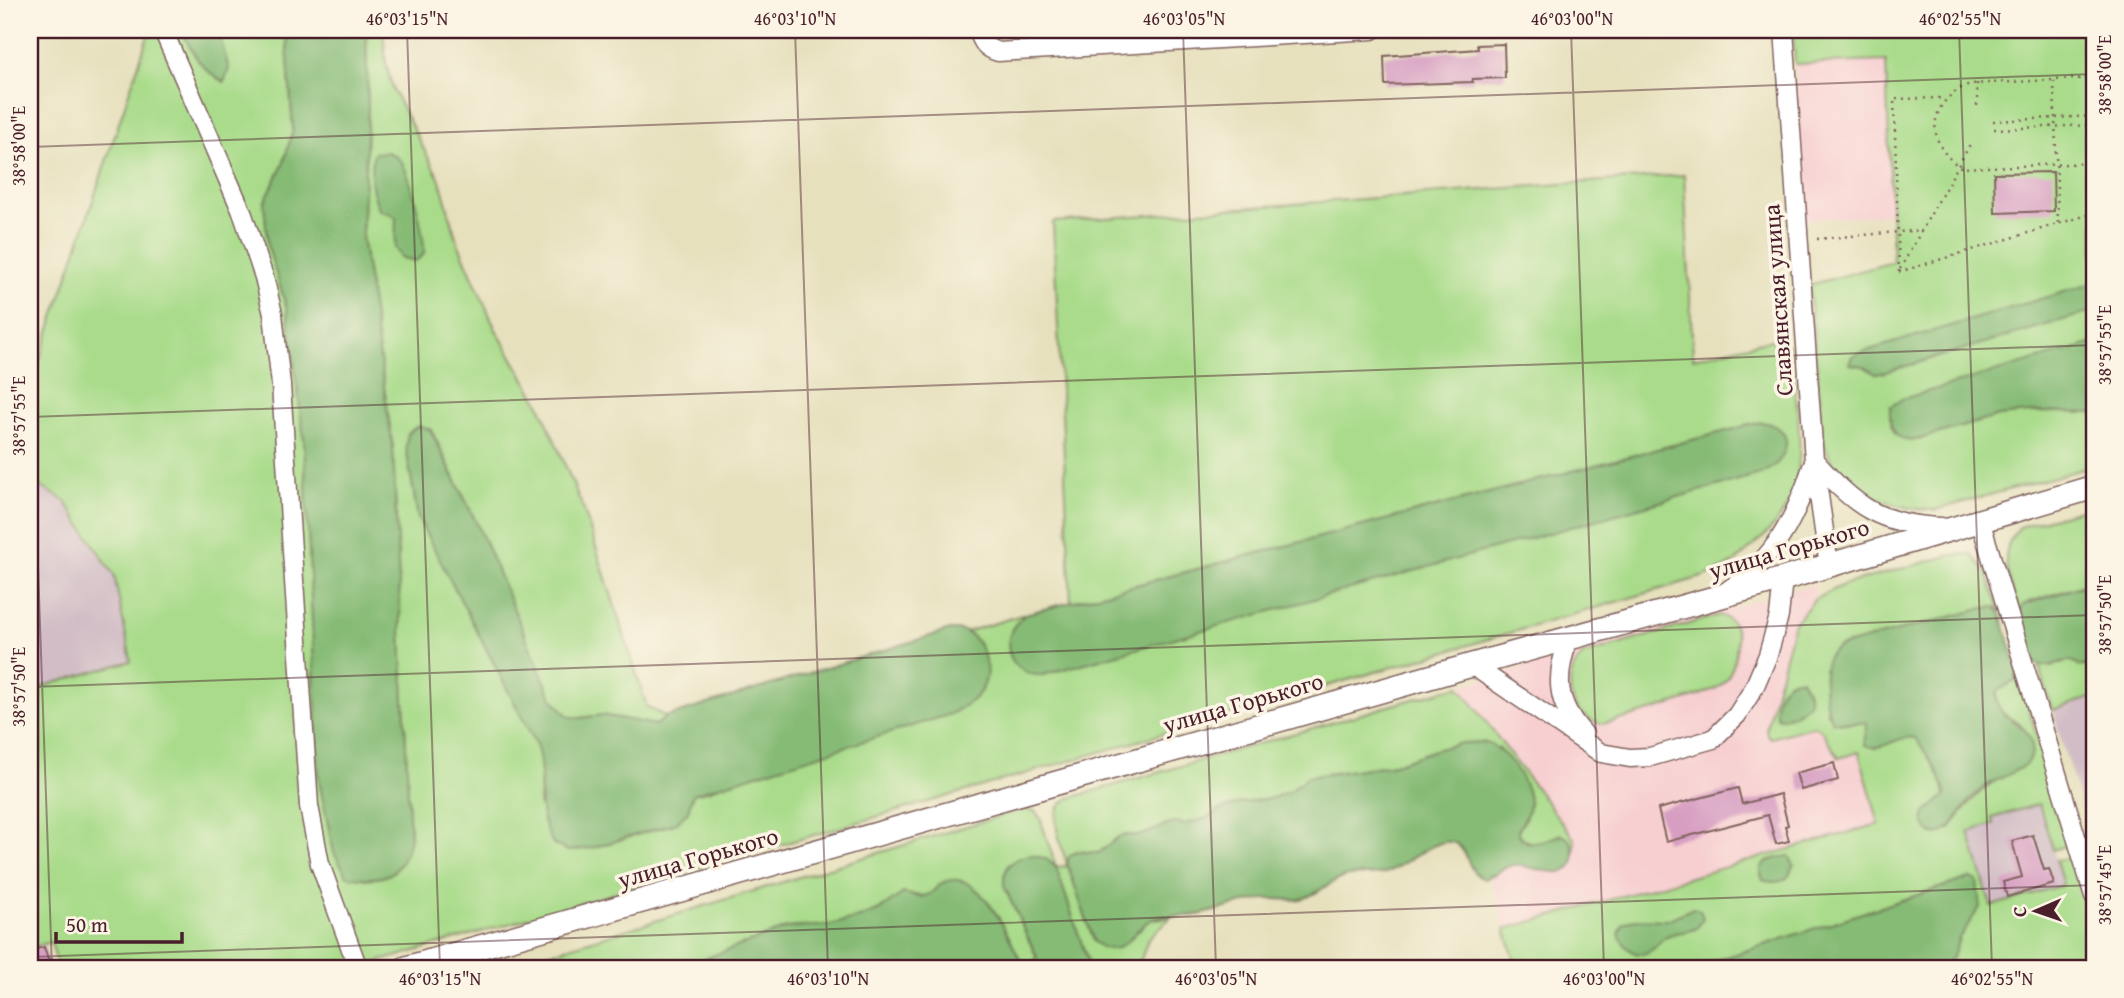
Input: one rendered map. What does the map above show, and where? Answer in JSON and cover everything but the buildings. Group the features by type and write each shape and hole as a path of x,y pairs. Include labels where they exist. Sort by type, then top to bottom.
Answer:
{"main road":[{"name":"улица Горького","path":"407,968 1829,566 2094,487"}],"street":[{"path":"163,30 242,212 264,277 273,314 281,385 309,806 320,864 358,968"},
{"path":"978,30 983,44 998,52 1373,30"},
{"name":"Славянская улица","path":"1784,30 1814,460 1829,566"},
{"path":"1814,460 1849,497 1882,517 1910,525 1953,528"},
{"path":"1718,597 1759,566 1775,548 1804,495 1814,460"},
{"path":"1980,520 2094,897"},
{"path":"1472,665 1601,753 1630,758 1650,757 1713,739 1726,727 1754,688 1768,655 1779,616 1783,579"},
{"path":"1569,638 1561,658 1560,693 1565,709 1577,727 1601,753"}],"path":[{"path":"2094,78 1977,83 1957,89 1946,97 1935,123 1941,150 1950,160 1962,167 2094,163"},
{"path":"2054,80 2058,224"},
{"path":"1977,83 1977,111"},
{"path":"1899,272 1894,99 1946,97"},
{"path":"1993,121 2094,116"},
{"path":"1994,129 2094,125"},
{"path":"1899,272 1972,141"},
{"path":"1899,272 2094,213"},
{"path":"1798,240 1922,230"}],"shaded area":[{"path":"1886,61 1892,214 1804,220 1795,64"},
{"path":"30,480 65,501 114,575 131,661 30,690"},
{"path":"1814,584 1822,731 1859,752 1879,824 1505,929 1490,875 1493,876 1514,864 1526,865 1537,871 1564,871 1571,866 1575,840 1459,686"},
{"path":"2094,697 2094,847 2052,710"},
{"path":"2040,804 2063,885 1991,906 1969,831 1993,824 1992,818"}],"green space":[{"path":"150,30 286,30 293,130 283,165 264,203 268,247 287,309 304,439 319,781 334,853 364,879 391,873 399,863 410,838 393,448 362,236 368,108 366,30 383,30 386,64 393,90 440,180 457,241 495,328 539,403 584,510 647,707 666,717 656,725 602,715 569,717 552,699 478,526 431,429 408,433 406,447 418,518 536,744 541,760 539,804 568,851 592,848 676,823 688,811 693,794 711,790 978,643 966,632 1025,614 1013,628 1761,422 1071,602 1053,222 1684,175 1693,358 1770,340 1790,346 1799,440 1796,483 1787,507 1764,537 1738,560 1702,577 357,968 58,968 51,942 30,948 30,690 131,661 114,575 65,501 30,480 30,389"},
{"path":"182,30 218,30 229,69 224,82 216,78 198,60"},
{"path":"286,30 366,30 368,108 362,236 393,448 410,838 402,862 396,869 381,877 372,878 347,876 334,853 319,781 304,439 287,309 268,247 264,203 283,165 293,130"},
{"path":"1793,30 2094,30 2094,466 1935,510 1903,506 1870,494 1843,475 1832,461 1822,435 1809,285 1893,262 1886,61 1795,64"},
{"path":"388,152 403,164 416,203 424,254 416,261 402,258 395,248 396,218 380,211 374,197 371,168 374,153"},
{"path":"2094,283 2094,311 1886,372 1876,374 1863,366 1849,364 1852,356 1859,353"},
{"path":"2094,343 2094,413 2040,412 1999,416 1912,441 1905,440 1893,430 1890,407 1902,399"},
{"path":"1761,422 1773,425 1781,431 1786,446 1778,462 1760,474 1043,675 1018,667 1009,653 1010,635 1025,614"},
{"path":"418,426 430,429 478,526 552,698 569,717 602,715 656,725 666,717 950,630 966,632 977,642 986,664 984,685 974,699 951,714 693,794 688,811 676,823 592,848 568,851 554,845 542,818 541,771 536,744 418,518 406,447 408,433"},
{"path":"2094,506 2094,582 2029,602 2023,605 2020,612 2007,568 2006,557 2012,537 2020,527"},
{"path":"1971,554 1986,571 2001,613 1826,667 1827,713 1841,723 1867,723 1868,730 1893,741 1905,736 1915,737 1942,782 1945,796 1939,802 1949,829 1986,787 2018,769 2021,725 2001,713 1997,707 1997,691 2015,681 2018,672 2067,842 2065,846 2053,850 2039,804 1992,818 1994,824 1969,832 1991,906 2063,885 2056,860 2073,860 2094,934 2094,968 1943,968 1953,956 1968,923 1970,878 1693,968 1517,968 1505,929 1879,824 1859,752 1839,758 1822,731 1814,726 1771,738 1767,735 1766,729 1794,623 1815,599 1843,585 1951,555"},
{"path":"2094,582 2094,664 2080,666 2069,661 2048,666 2035,663 2020,612 2023,605"},
{"path":"1995,607 2001,613 2018,672 2015,681 1997,691 1997,702 2007,717 2027,732 2032,752 2020,768 1986,786 1972,798 1948,829 1941,834 1935,834 1923,820 1926,812 1945,796 1942,782 1929,758 1915,738 1871,747 1865,745 1867,723 1833,722 1827,708 1824,689 1826,661 1838,647"},
{"path":"1719,615 1732,624 1737,639 1734,664 1721,685 1684,701 1601,724 1590,720 1575,705 1570,685 1576,664 1583,655"},
{"path":"2066,660 2087,667 2094,664 2094,697 2052,710 2039,665 2052,667"},
{"path":"1795,679 1801,679 1809,694 1809,702 1796,713 1779,718 1776,709 1779,693"},
{"path":"1459,686 1575,840 1574,855 1571,842 1560,834 1537,842 1521,837 1518,831 1526,818 1521,779 1499,748 1438,749 1395,764 1307,777 1290,791 1273,798 1240,803 1207,818 1185,824 1175,822 1139,836 1125,835 1099,853 1079,851 1068,858 1068,866 1094,942 1128,941 1148,920 1171,917 1148,939 1138,968 1090,968 1056,868 1009,864 1004,875 1004,886 1037,958 1033,964 1022,964 942,883 928,896 903,894 878,911 859,918 830,925 787,928 680,968 500,968 1023,809 1035,811 1040,818 1056,867 1067,866 1056,819 1062,804 1070,798"},
{"path":"1482,742 1499,750 1507,758 1526,787 1529,806 1518,831 1522,838 1534,843 1565,836 1573,850 1573,862 1569,869 1550,872 1512,865 1486,879 1475,873 1458,845 1445,842 1428,848 1385,873 1342,878 1301,899 1264,899 1196,915 1159,917 1142,926 1121,946 1105,948 1094,942 1068,866 1068,858 1075,853 1099,853 1117,838 1126,835 1139,836 1175,822 1185,824 1207,818 1240,803 1273,798 1290,791 1307,777 1395,764 1438,749 1462,743"},
{"path":"1032,855 1046,859 1056,867 1090,968 680,968 787,928 830,925 859,918 878,911 903,893 923,896 942,883 956,880 968,884 980,893 1001,922 1022,964 1033,964 1037,957 1004,886 1005,873 1010,864 1019,858"},
{"path":"1789,856 1794,865 1790,875 1778,882 1763,880 1761,869 1767,862"},
{"path":"1970,878 1977,881 1980,907 1959,938 1953,956 1943,968 1693,968"},
{"path":"1693,908 1700,910 1703,918 1697,928 1669,935 1642,954 1628,949 1619,934 1623,924 1634,919 1667,920"}]}
